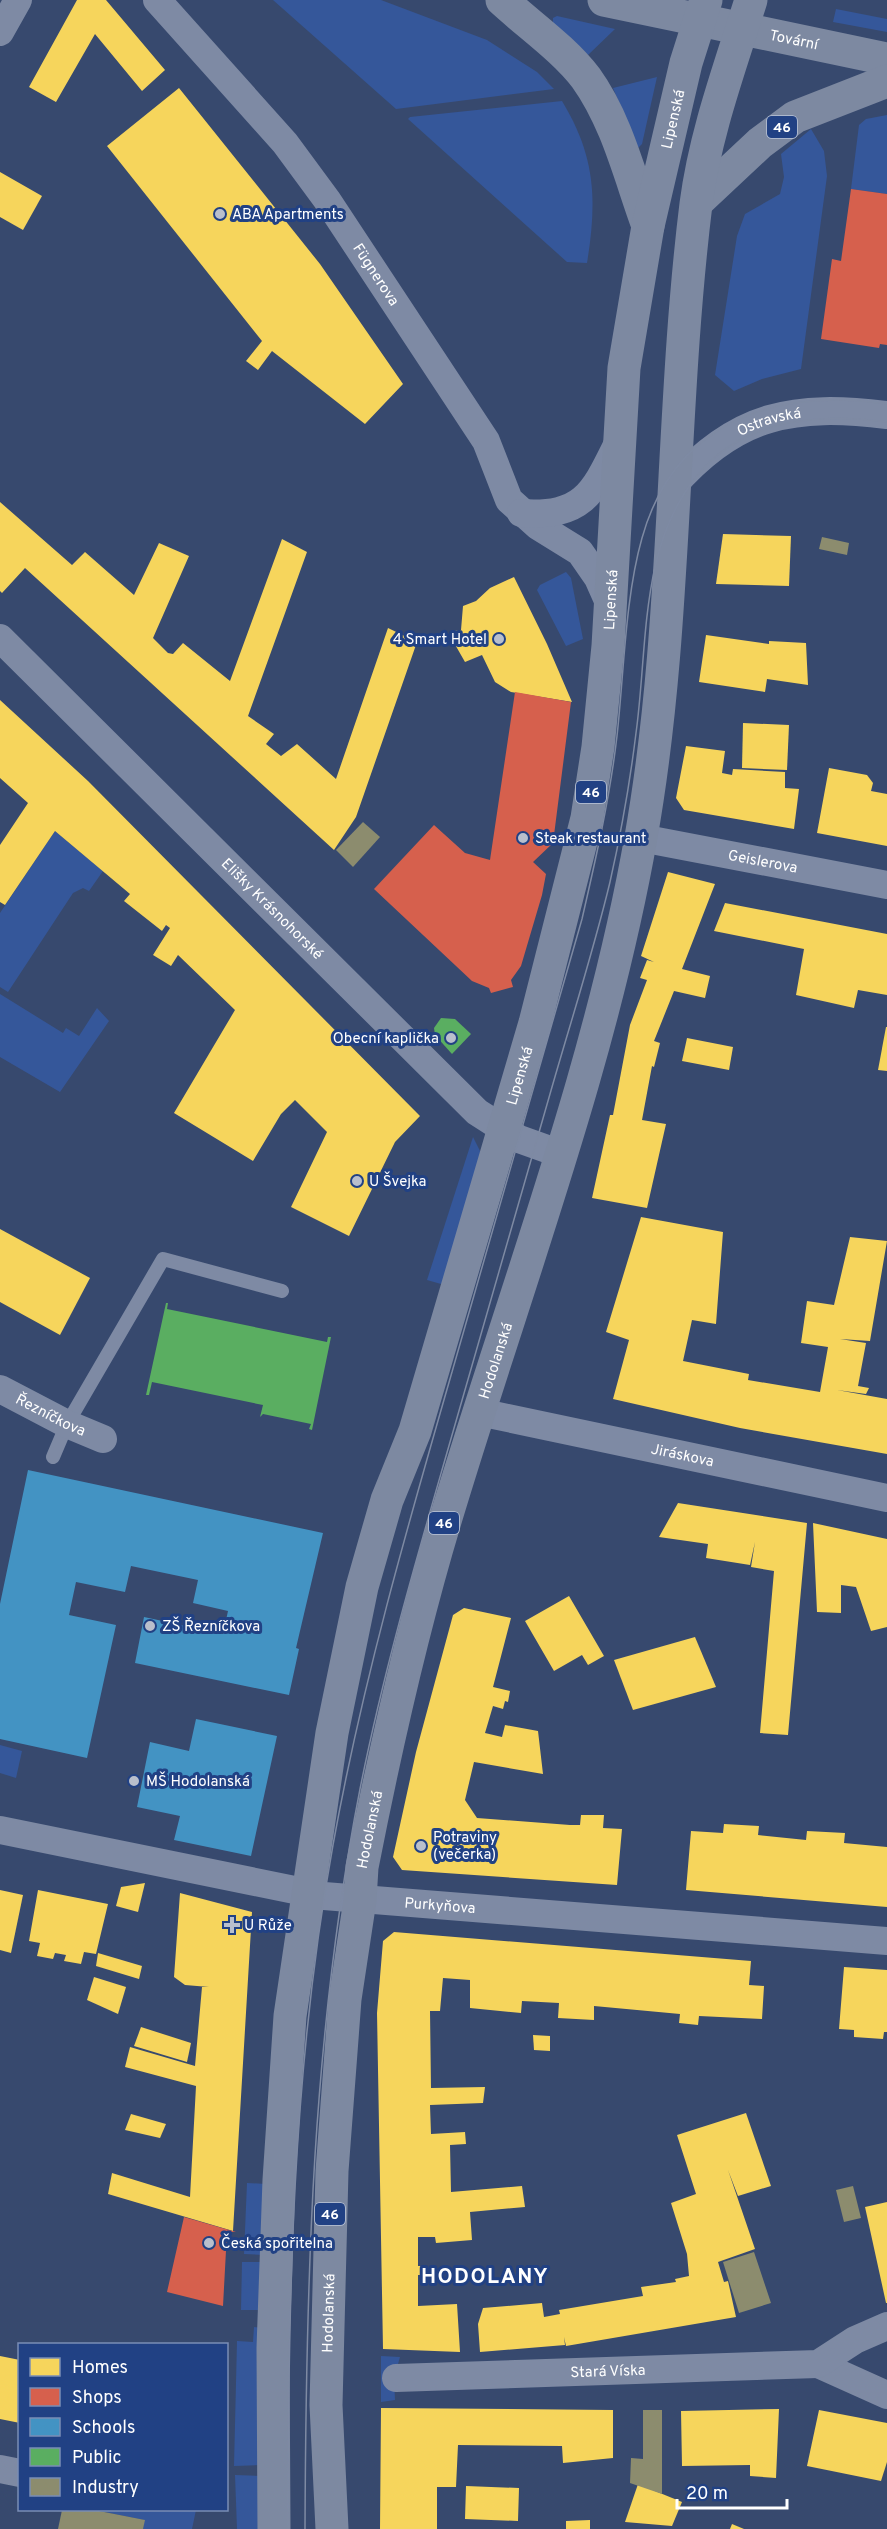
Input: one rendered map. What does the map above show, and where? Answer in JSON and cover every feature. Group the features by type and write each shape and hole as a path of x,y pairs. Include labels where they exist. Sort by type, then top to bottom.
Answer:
{"main road":[{"path":"502,0 585,77 602,103 648,226"},
{"path":"604,0 703,10"},
{"name":"Lipenská","path":"274,2529 273,2348 279,2180 290,2016 332,1733 362,1587 387,1500 414,1431 538,1012 587,818 598,747 610,605 624,368 648,226 686,63 703,10"},
{"name":"Tovární","path":"703,10 747,14 887,59"},
{"path":"697,202 722,92 747,14"},
{"name":"46","path":"561,1154 597,1029 641,838 663,678 673,486 697,202 760,143 795,117 887,81"},
{"name":"Hodolanská","path":"332,2529 326,2405 332,2171 345,2000 360,1900 362,1867 413,1632 479,1412 561,1154"}],"street":[{"path":"0,32 18,0"},
{"name":"Fügnerova","path":"156,0 285,143 327,200 475,423 495,460 509,500 521,513 580,552 598,578 610,605"},
{"name":"Ostravská","path":"673,486 713,447 762,421 819,410 887,415"},
{"path":"521,513 555,513 584,500 604,475 618,443"},
{"name":"Elišky Krásnohorské","path":"0,638 477,1112 503,1131 535,1146 561,1154"},
{"name":"Geislerova","path":"641,838 887,885"},
{"name":"Řezníčkova","path":"0,1389 67,1424 103,1438"},
{"name":"Jiráskova","path":"479,1412 887,1498"},
{"name":"Purkyňova","path":"0,1830 307,1893 360,1900 887,1941"},
{"path":"818,2364 855,2340 887,2326"},
{"name":"Stará Víska","path":"396,2378 818,2364 887,2395"},
{"path":"0,2469 18,2473"}],"lane":[{"path":"53,1457 67,1424 163,1259 282,1291"}],"shaded area":[{"path":"273,0 381,0 487,40 537,72 554,89 396,109"},
{"path":"836,9 887,19 887,32 833,22"},
{"path":"557,16 615,29 588,55 553,23 553,18"},
{"path":"657,77 642,144 638,148 613,88"},
{"path":"562,101 582,141 591,180 592,219 587,263 567,262 408,119"},
{"path":"887,115 887,194 851,189 859,125 866,119"},
{"path":"811,129 824,151 827,176 801,369 762,379 734,391 715,375 737,236 745,214 780,194 784,177 781,154"},
{"path":"566,572 571,578 583,639 566,646 537,590 540,585"},
{"path":"55,831 103,871 89,891 83,888 73,893 8,992 0,987 0,913"},
{"path":"0,994 63,1033 66,1028 79,1036 97,1008 109,1021 60,1092 0,1057"},
{"path":"473,1137 483,1157 448,1286 427,1280"},
{"path":"0,1745 22,1751 16,1778 0,1773"},
{"path":"247,2183 267,2184 264,2255 244,2254"},
{"path":"242,2262 266,2262 265,2310 241,2310"},
{"path":"254,2327 263,2328 260,2465 234,2466 237,2341 253,2342"},
{"path":"381,2356 400,2357 394,2378 395,2400 381,2402"},
{"path":"235,2475 260,2476 259,2529 237,2529"},
{"path":"99,2511 196,2511 192,2529 143,2529 144,2520"}],"building: Homes":[{"path":"77,0 106,0 165,70 142,91 95,34 56,102 29,87"},
{"name":"ABA Apartments","path":"179,88 320,264 403,384 365,424 272,351 258,370 246,361 262,341 107,146"},
{"path":"0,172 42,196 23,230 0,217"},
{"path":"0,502 72,565 85,552 134,595 159,543 189,556 153,638 168,653 173,654 183,643 230,681 282,539 307,552 248,716 274,734 266,744 281,756 297,744 336,779 388,628 417,642 356,817 334,850 25,568 2,593 0,591"},
{"path":"723,534 791,536 789,586 716,584"},
{"name":"4 Smart Hotel","path":"514,577 572,702 511,692 495,682 482,655 465,662 453,641 455,631 461,630 463,606 476,601 490,588"},
{"path":"706,635 769,644 769,641 806,643 808,685 767,679 765,692 699,682"},
{"path":"0,700 88,781 420,1116 395,1142 349,1236 291,1207 327,1132 295,1100 281,1114 253,1161 174,1113 235,1010 178,955 171,966 153,955 170,928 166,925 162,931 124,901 130,894 55,831 5,905 0,902 0,845 28,803 0,778"},
{"path":"743,723 789,725 787,770 742,768"},
{"path":"686,746 725,751 722,773 732,775 733,769 785,772 785,788 799,789 794,829 684,810 676,798"},
{"path":"829,768 867,775 873,783 871,791 887,794 887,846 817,833"},
{"path":"668,872 715,884 682,969 710,976 705,998 674,991 654,1041 660,1043 654,1067 652,1066 642,1120 666,1124 647,1208 592,1198 610,1115 613,1115 630,1025 647,980 640,978 647,960 654,962 641,956"},
{"path":"725,903 887,934 887,995 858,990 854,1008 796,995 804,949 714,931"},
{"path":"887,1027 887,1071 878,1070"},
{"path":"687,1038 733,1047 729,1070 682,1061"},
{"path":"641,1217 723,1232 716,1324 692,1320 683,1361 749,1374 748,1380 820,1392 828,1347 801,1343 807,1301 834,1305 850,1237 887,1241 870,1341 840,1339 866,1343 858,1386 869,1388 866,1394 837,1390 887,1399 887,1454 740,1428 613,1399 629,1340 606,1332"},
{"path":"0,1229 90,1278 60,1335 0,1302"},
{"path":"678,1503 807,1523 788,1735 760,1733 774,1571 751,1567 755,1542 750,1565 706,1558 708,1544 659,1537"},
{"path":"813,1523 887,1539 887,1627 871,1631 856,1587 841,1585 841,1613 817,1612"},
{"path":"569,1596 604,1656 588,1665 582,1655 554,1671 525,1621"},
{"path":"464,1608 511,1618 493,1687 510,1691 508,1702 505,1701 503,1709 493,1706 485,1733 502,1737 505,1725 538,1731 543,1774 474,1762 465,1800 477,1818 580,1825 581,1815 604,1815 603,1828 622,1829 617,1885 402,1870 393,1857 416,1752 453,1615"},
{"path":"695,1637 716,1687 633,1710 614,1660"},
{"path":"724,1824 759,1826 758,1835 806,1840 807,1831 845,1833 844,1843 887,1847 887,1907 686,1890 691,1831 723,1833"},
{"path":"145,1883 138,1912 116,1906 121,1887"},
{"path":"0,1890 23,1895 11,1953 0,1950"},
{"path":"38,1890 108,1904 96,1954 84,1952 81,1964 64,1961 66,1955 55,1953 53,1959 37,1956 40,1943 29,1941"},
{"path":"180,1893 252,1912 233,2231 108,2194 112,2173 190,2197 196,2086 125,2067 130,2047 195,2066 202,1987 209,1987 185,1985 174,1977"},
{"path":"394,1932 751,1961 749,1985 764,1986 762,2019 699,2016 698,2025 679,2023 680,2014 594,2006 594,2020 558,2018 559,2003 522,2001 521,2013 470,2008 470,1980 443,1978 440,2011 430,2011 431,2088 485,2087 483,2103 430,2105 431,2134 465,2132 466,2144 450,2145 451,2192 522,2186 525,2207 470,2212 472,2240 436,2243 435,2237 418,2237 418,2266 425,2266 425,2275 418,2275 418,2306 457,2304 460,2352 383,2349 377,2013 383,1941"},
{"path":"98,1953 142,1966 139,1979 96,1966"},
{"path":"844,1967 887,1970 887,2032 884,2032 883,2039 854,2037 854,2030 839,2029"},
{"path":"94,1977 126,1987 118,2014 87,2000"},
{"path":"141,2027 191,2043 187,2062 134,2046"},
{"path":"533,2035 550,2036 550,2051 534,2050"},
{"path":"746,2113 771,2186 738,2196 728,2170 755,2249 718,2262 724,2282 728,2281 736,2317 566,2346 564,2337 565,2345 480,2352 478,2324 483,2308 542,2303 544,2317 560,2314 559,2310 643,2296 641,2287 676,2282 675,2279 689,2276 687,2254 671,2203 696,2194 677,2135"},
{"path":"131,2114 166,2124 160,2138 125,2130"},
{"path":"887,2202 887,2303 886,2303 865,2207"},
{"path":"0,2356 18,2360 18,2423 0,2419"},
{"path":"381,2408 613,2410 613,2458 563,2463 562,2446 458,2445 456,2487 437,2487 437,2529 380,2529"},
{"path":"779,2409 776,2478 750,2476 750,2465 682,2466 681,2411"},
{"path":"819,2410 887,2423 887,2462 881,2481 807,2466"},
{"path":"638,2484 682,2502 672,2526 625,2522"},
{"path":"466,2486 519,2488 518,2521 465,2519"},
{"path":"590,2520 590,2529 566,2529 566,2521"},
{"path":"732,2524 744,2529 730,2529"}],"building: Shops":[{"path":"851,189 887,194 887,345 880,344 879,348 821,339 832,259 841,261"},
{"name":"Steak restaurant","path":"515,692 571,702 553,843 533,862 546,874 542,895 521,966 511,980 513,987 491,993 489,988 472,981 374,889 434,825 465,853 490,860"},
{"path":"184,2217 236,2232 227,2232 223,2306 167,2292"}],"building: Schools":[{"name":"ZŠ Řezníčkova","path":"28,1470 323,1533 296,1648 299,1649 289,1695 135,1663 144,1617 223,1634 228,1611 193,1603 198,1580 131,1566 125,1592 76,1582 69,1615 116,1625 87,1758 0,1739 0,1604"},
{"path":"196,1719 277,1736 251,1856 174,1840 180,1816 137,1807 150,1742 189,1751"}],"building: Public":[{"name":"Obecní kaplička","path":"441,1018 455,1019 471,1034 452,1054 435,1035 434,1028"},
{"path":"166,1303 168,1303 167,1309 327,1342 328,1337 331,1337 312,1430 309,1429 311,1424 263,1414 260,1417 263,1405 152,1382 149,1395 146,1395"}],"building: Industry":[{"path":"822,537 849,543 847,555 819,549"},
{"path":"363,822 380,837 353,867 336,850"},
{"path":"853,2186 861,2218 844,2222 836,2190"},
{"path":"754,2252 771,2303 739,2313 723,2262"},
{"path":"643,2410 662,2410 662,2494 630,2483 631,2458 643,2459"},
{"path":"62,2511 99,2511 145,2520 143,2529 58,2529"}],"tram line":[{"path":"288,2529 289,2358 295,2186 309,2015 319,1930 333,1845 358,1725 402,1548 582,919 611,782 628,610 642,538 657,498 679,465 705,440 736,421 770,408 807,402 846,400 887,404"},
{"path":"305,2529 307,2342 315,2158 331,1974 360,1789 378,1706 410,1584 610,882 631,770 649,599 655,567 664,535 678,505 696,477 715,458 736,443 783,424 809,420 861,419 887,422"}],"place":[{"name":"ABA Apartments","path":"220,214"},
{"name":"4 Smart Hotel","path":"499,639"},
{"name":"Steak restaurant","path":"523,838"},
{"name":"Obecní kaplička","path":"451,1038"},
{"name":"U Švejka","path":"357,1181"},
{"name":"ZŠ Řezníčkova","path":"150,1626"},
{"name":"MŠ Hodolanská","path":"134,1781"},
{"name":"Potraviny (večerka)","path":"421,1846"},
{"name":"U Růže","path":"232,1925"},
{"name":"Česká spořitelna","path":"209,2243"}],"district":[{"name":"HODOLANY","path":"485,2276"}]}
